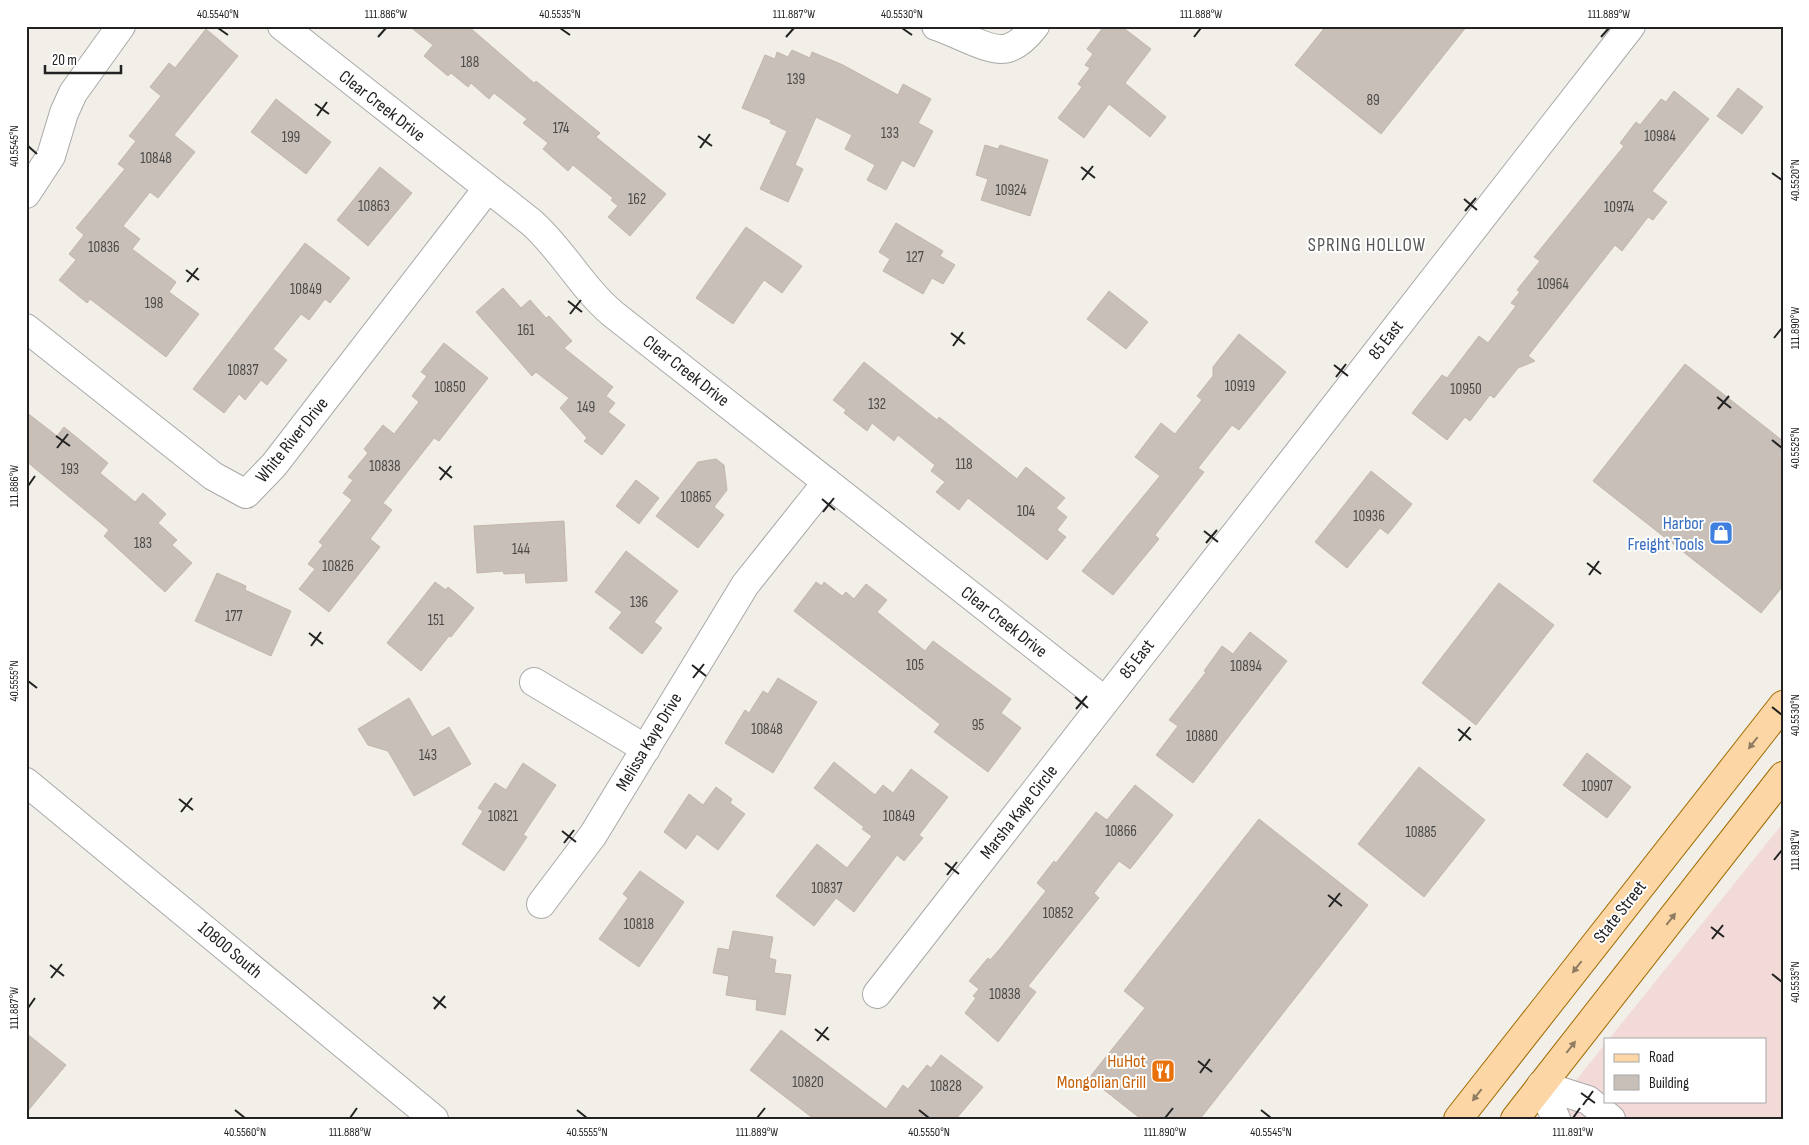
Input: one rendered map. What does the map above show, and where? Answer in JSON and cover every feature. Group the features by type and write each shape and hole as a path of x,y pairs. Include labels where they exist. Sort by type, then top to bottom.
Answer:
{"main road":[{"name":"State Street","path":"1458,1119 1783,705"},
{"path":"1515,1119 1783,776"}],"street":[{"path":"26,194 51,156 64,113 73,93 121,26"},
{"name":"Clear Creek Drive","path":"282,26 547,236 598,301 1105,701"},
{"path":"936,26 992,47 1006,49 1018,43 1035,26"},
{"name":"85 East","path":"1105,701 1631,26"},
{"name":"White River Drive","path":"26,328 213,476 246,494 274,465 488,189"},
{"name":"Melissa Kaye Drive","path":"541,904 593,835 746,585 827,482"},
{"path":"534,682 646,749"},
{"name":"Marsha Kaye Circle","path":"877,994 1105,701"},
{"name":"10800 South","path":"26,782 434,1119"},
{"path":"1541,1086 1556,1119"},
{"path":"1541,1086 1588,1100 1611,1119"}],"shaded area":[{"path":"1783,823 1783,1119 1545,1119 1604,1045 1604,1102 1766,1102 1766,1038 1610,1038"}],"building":[{"path":"409,26 468,26 534,83 536,81 600,133 596,137 666,194 630,236 608,217 618,206 611,200 613,198 573,165 568,171 543,149 548,143 523,123 527,119 494,93 489,99 471,83 468,87 451,73 448,76 424,56 433,45"},
{"path":"1104,26 1121,26 1151,49 1125,83 1166,117 1150,137 1109,104 1084,138 1058,118 1082,87 1078,84 1090,68 1085,65 1093,54 1087,49"},
{"path":"1326,26 1467,26 1381,134 1295,65"},
{"path":"206,29 238,56 174,135 195,152 158,198 150,192 123,226 140,239 132,249 176,282 169,292 199,314 166,357 90,299 87,303 59,280 76,260 69,254 84,235 76,228 125,169 118,164 136,141 129,136 161,96 150,87 169,63 175,68"},
{"path":"792,50 810,58 812,52 843,65 898,95 903,84 931,99 918,123 933,131 914,167 902,160 886,190 867,180 875,165 845,149 852,135 816,117 795,165 803,169 788,202 760,189 787,131 770,123 771,120 742,108 765,55 775,59 777,52 788,57"},
{"path":"1738,88 1763,107 1742,134 1717,116"},
{"path":"1674,91 1709,119 1652,191 1667,202 1653,220 1648,217 1622,251 1615,245 1528,356 1535,361 1518,368 1494,398 1490,395 1470,421 1465,417 1447,440 1412,413 1442,375 1447,378 1479,336 1488,343 1516,306 1511,303 1520,292 1517,290 1540,261 1534,257 1624,146 1620,143 1636,122 1640,125 1661,99 1666,102"},
{"path":"276,99 331,142 306,174 251,132"},
{"path":"985,145 998,149 1000,145 1048,160 1030,216 981,200 988,179 976,175"},
{"path":"380,167 412,193 368,246 337,220"},
{"path":"896,223 943,251 940,256 955,265 943,284 932,278 923,294 883,271 890,259 879,252"},
{"path":"746,227 802,266 782,293 764,280 733,324 696,298"},
{"path":"305,243 350,278 330,303 325,299 309,320 301,314 273,349 287,360 267,385 261,380 245,400 239,394 224,413 193,389"},
{"path":"503,288 521,308 530,300 546,318 549,316 572,341 564,348 613,387 606,396 615,403 608,412 625,425 602,455 584,441 587,438 560,408 569,398 536,372 532,376 476,312"},
{"path":"1109,291 1148,322 1126,349 1087,319"},
{"path":"1239,334 1286,372 1239,430 1232,425 1198,468 1204,472 1155,535 1159,539 1113,595 1082,571 1160,476 1135,457 1161,423 1175,434 1202,400 1197,396 1213,376 1213,367"},
{"path":"444,343 488,378 439,441 434,438 383,503 392,510 370,539 380,547 329,612 299,589 315,569 308,564 323,545 319,542 352,500 343,493 353,480 348,477 368,453 364,449 383,425 394,434 419,402 412,396 427,376 421,372"},
{"path":"864,362 937,420 939,417 1017,479 1026,467 1065,498 1056,508 1067,517 1057,530 1066,537 1047,560 968,498 959,510 936,492 945,482 931,471 935,465 898,435 894,441 872,423 867,431 844,413 846,410 833,400"},
{"name":"Harbor Freight Tools","path":"1685,364 1783,441 1783,586 1761,613 1593,481"},
{"path":"26,412 57,436 64,427 108,463 100,473 135,502 143,493 166,514 158,523 177,540 172,545 192,563 165,592 104,536 109,530 26,461"},
{"path":"716,459 724,465 727,490 714,507 724,515 698,548 656,516 698,462"},
{"path":"1371,471 1412,504 1388,534 1380,528 1347,568 1315,542"},
{"path":"636,480 659,498 639,524 616,506"},
{"path":"564,521 567,581 526,583 525,573 504,574 503,571 477,573 474,526"},
{"path":"626,551 678,591 654,622 662,628 642,654 609,628 622,612 595,592"},
{"path":"217,573 246,586 245,590 291,611 271,656 195,621"},
{"path":"435,582 446,590 448,587 474,608 421,671 387,643"},
{"path":"816,582 822,586 824,582 842,596 846,592 854,599 866,584 887,600 877,612 925,651 933,641 1011,699 1001,713 1021,728 988,772 934,732 940,724 794,611"},
{"path":"1499,583 1554,625 1476,725 1422,683"},
{"path":"1250,632 1287,661 1193,783 1156,755 1178,726 1169,720 1206,672 1204,671 1222,646 1233,654"},
{"path":"778,678 817,702 773,773 725,743 745,710 749,713 763,691 768,694"},
{"path":"409,698 432,737 449,727 471,764 414,796 388,751 368,745 358,729"},
{"path":"1587,753 1631,787 1607,818 1563,785"},
{"path":"834,762 875,795 883,785 893,793 911,769 948,797 919,835 923,838 904,861 897,855 854,912 836,898 814,926 776,896 817,844 847,868 872,836 862,829 864,827 814,788"},
{"path":"523,763 556,785 523,835 527,837 504,871 462,844 483,811 478,808 495,783 506,790"},
{"path":"1419,767 1485,820 1424,897 1358,844"},
{"path":"1135,785 1173,815 1130,869 1119,861 1094,893 1099,898 1028,986 1036,992 998,1042 965,1013 976,998 973,996 979,989 969,981 988,958 990,960 999,950 1046,891 1037,883 1054,861 1056,863 1096,812 1107,820"},
{"path":"716,787 732,799 730,803 745,814 718,850 697,834 686,849 664,832 689,794 703,805"},
{"path":"1259,819 1368,905 1200,1119 1141,1119 1089,1078 1145,1008 1124,991"},
{"path":"640,871 684,902 639,967 599,939 628,898 623,894"},
{"path":"733,931 773,937 769,958 776,960 774,973 791,975 785,1015 756,1010 757,1000 726,995 729,976 713,973 718,948 729,950"},
{"path":"781,1030 886,1109 903,1085 908,1089 927,1065 931,1068 941,1055 983,1087 956,1119 814,1119 750,1070"},
{"path":"26,1033 66,1065 26,1113"}],"place":[{"name":"Harbor Freight Tools","path":"1721,533"},
{"name":"HuHot Mongolian Grill","path":"1163,1071"}],"district":[{"name":"SPRING HOLLOW","path":"1367,245"}]}
